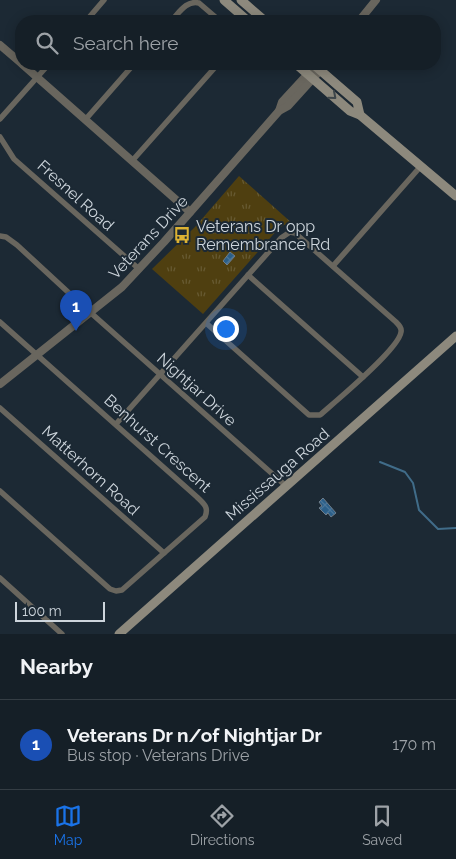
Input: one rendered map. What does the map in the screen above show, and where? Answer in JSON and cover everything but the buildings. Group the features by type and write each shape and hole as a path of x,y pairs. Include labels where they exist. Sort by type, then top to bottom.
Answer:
{"main road":[{"path":"224,0 241,15"},
{"path":"241,0 258,15"},
{"path":"303,70 350,111 360,115 456,196"},
{"path":"323,70 357,102 360,115"},
{"name":"Mississauga Road","path":"119,634 456,336"}],"street":[{"path":"91,15 104,0"},
{"path":"364,15 376,0"},
{"path":"177,15 186,5 195,2 199,3 213,15"},
{"path":"0,45 15,59"},
{"path":"28,70 190,212"},
{"path":"0,119 43,70"},
{"path":"85,120 129,70"},
{"path":"132,161 213,70"},
{"name":"Veterans Drive","path":"0,384 122,287 279,111 282,102 314,70"},
{"name":"Fresnel Road","path":"0,137 14,159 139,269"},
{"path":"333,266 421,166"},
{"path":"116,424 281,238 290,232 295,233 401,327 401,333 398,340 375,367 320,415 309,415 206,323"},
{"name":"Nightjar Drive","path":"0,236 6,237 17,245 286,486"},
{"path":"248,275 363,377"},
{"name":"Benhurst Crescent","path":"0,322 206,505 207,511 205,517 122,590 116,591 110,589 0,491"},
{"name":"Matterhorn Road","path":"0,408 164,553"},
{"path":"0,578 62,634"}],"green space":[{"path":"239,176 293,224 284,225 279,228 203,314 152,269 195,227"}],"waterway":[{"path":"380,462 405,472 413,483 419,510 438,529 456,528"}],"place":[{"name":"Veterans Dr opp Remembrance Rd","path":"182,235"},
{"name":"Veterans Dr n/of Nightjar Dr","path":"76,331"}]}
